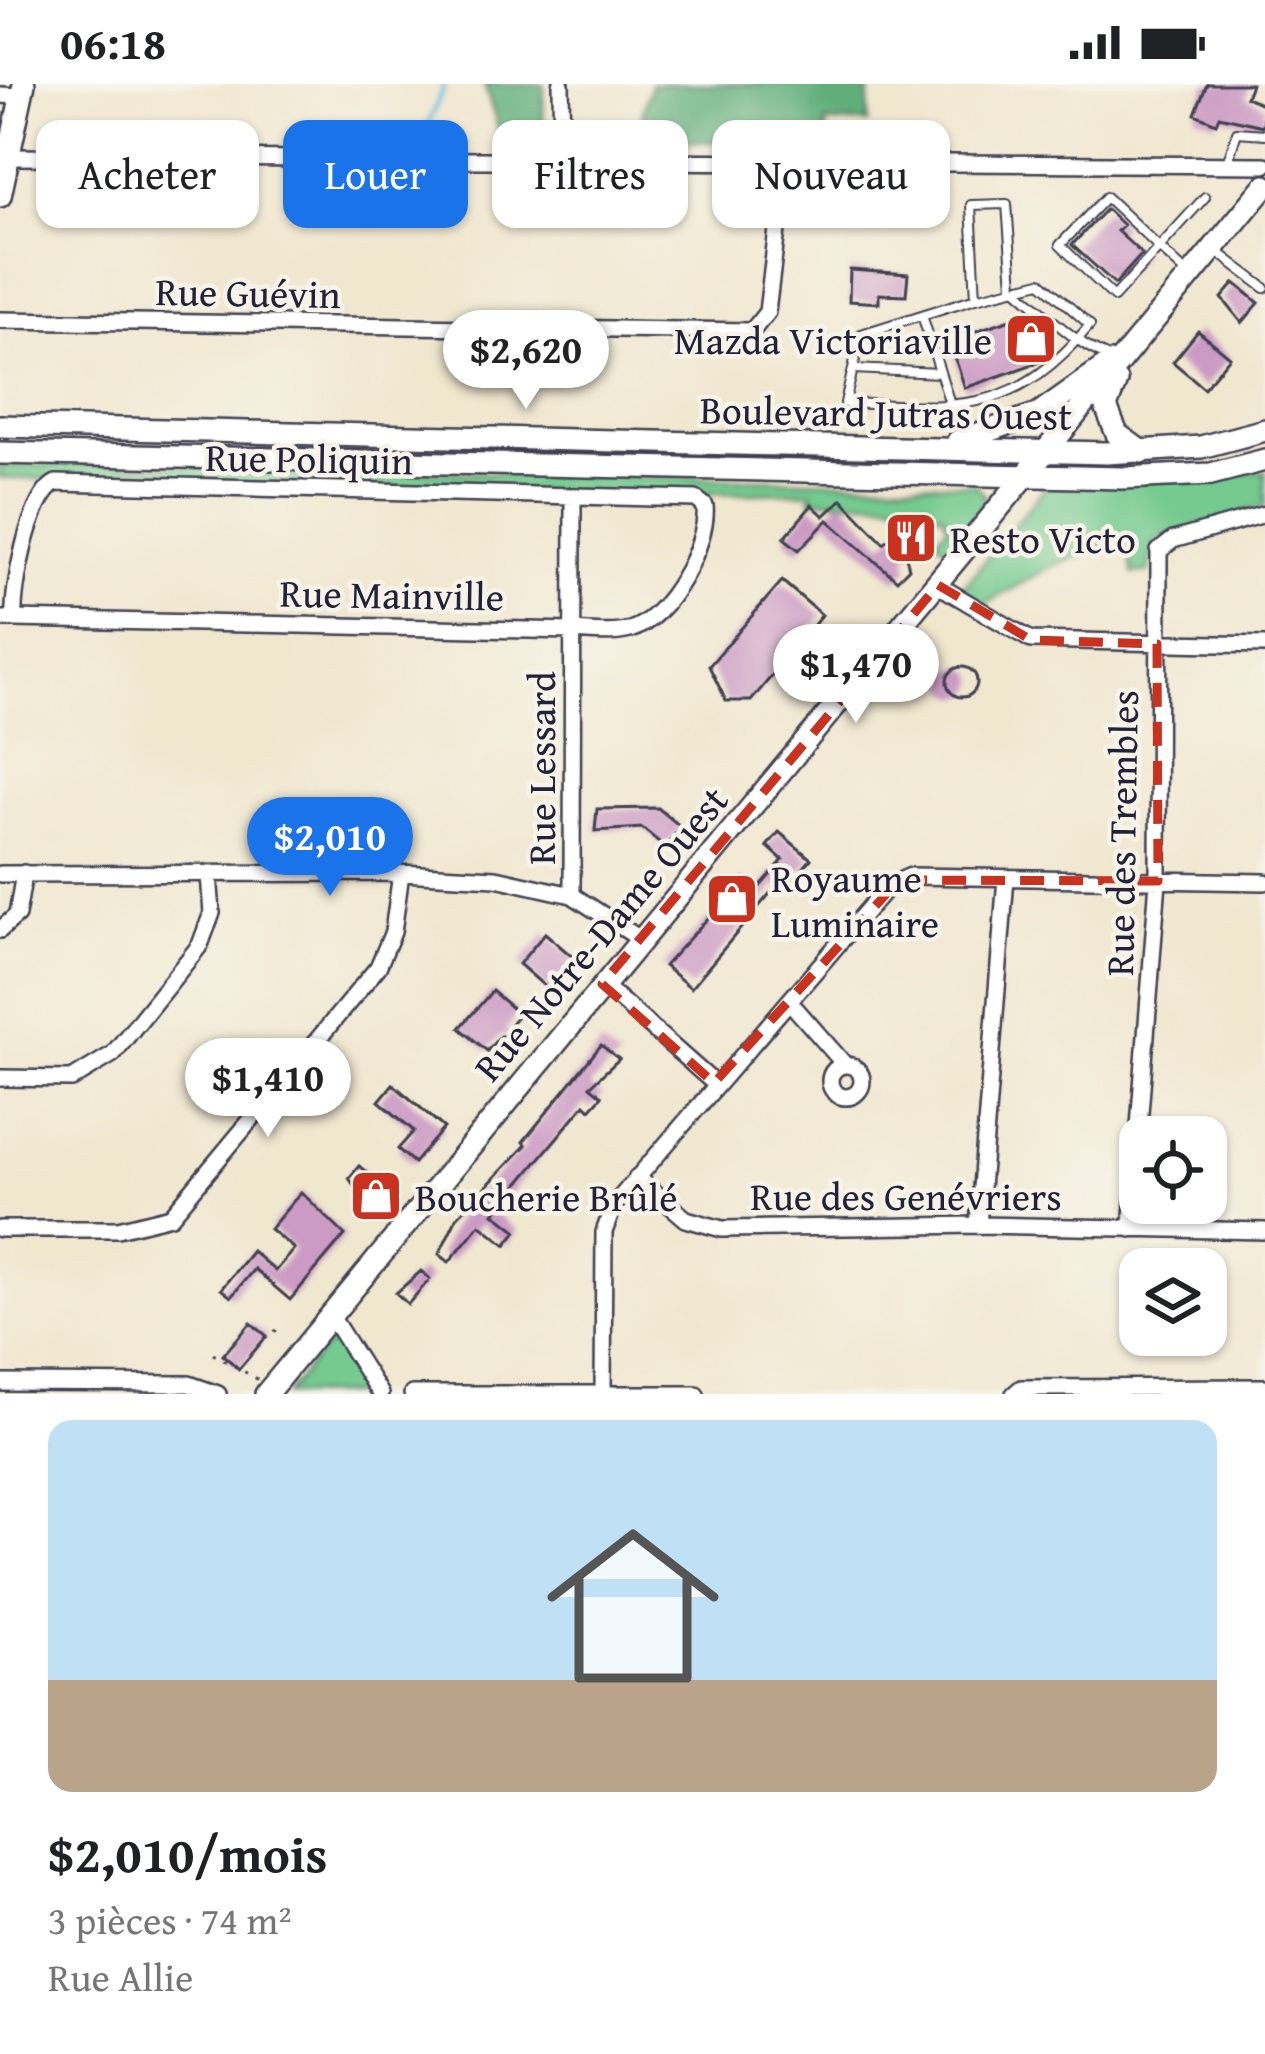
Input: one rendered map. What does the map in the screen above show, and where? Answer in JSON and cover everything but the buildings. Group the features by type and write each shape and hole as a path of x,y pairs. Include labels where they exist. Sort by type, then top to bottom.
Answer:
{"main road":[{"path":"0,196 10,157 15,92"},
{"name":"Rue Notre-Dame Ouest","path":"268,1392 1265,186"},
{"path":"929,448 1019,423 1135,345"},
{"path":"1135,345 1106,407 1117,434 1143,452"},
{"name":"Boulevard Jutras Ouest","path":"0,426 1143,452 1202,446 1265,430"},
{"name":"Boulevard Jutras Ouest","path":"0,453 1174,478 1265,460"}],"street":[{"path":"561,84 561,120"},
{"path":"10,157 492,159"},
{"path":"950,164 1265,165"},
{"name":"Rue Guévin","path":"0,320 752,331 767,312 777,228"},
{"name":"Rue Poliquin","path":"7,619 38,503 56,483 696,499 705,506"},
{"name":"Rue Lessard","path":"572,896 573,497"},
{"name":"Rue Mainville","path":"7,619 619,632 646,622 698,556 705,506"},
{"name":"Rue des Trembles","path":"1131,1229 1158,880 1157,644 1162,546 1265,514"},
{"path":"938,585 1031,640 1265,645"},
{"path":"0,929 17,915 24,873"},
{"path":"0,874 401,873 496,878 572,896 640,939"},
{"path":"0,1229 118,1228 171,1216 378,967 393,932 401,873"},
{"path":"0,1078 72,1079 113,1054 200,945 212,913 209,875"},
{"path":"604,1393 604,1232 614,1205 887,886 911,876 1265,882"},
{"path":"978,1225 1006,878"},
{"path":"602,985 714,1083"},
{"path":"789,1001 845,1065"},
{"name":"Rue des Genévriers","path":"637,1177 701,1227 978,1225 1265,1231"},
{"path":"331,1316 380,1394"},
{"path":"0,1383 189,1384 218,1394"},
{"path":"1014,1394 1021,1388 1265,1387"},
{"path":"412,1394 696,1394"}],"lane":[{"path":"1227,164 1238,132 1265,134"},
{"path":"1191,277 1160,248 1106,197 1060,245 1114,297 1160,248 1205,197"},
{"path":"976,298 971,206 1007,204 1013,286 1078,339 1116,359"},
{"path":"1214,249 1265,288"},
{"path":"1041,282 1090,325 1024,387 951,407 845,403 861,334 1013,286 1041,282"},
{"path":"922,315 951,407"},
{"path":"853,369 940,373"}],"path":[{"path":"266,1339 278,1329"},
{"path":"213,1354 229,1367 241,1372 244,1367 268,1392"}],"highlighted area":[{"path":"938,585 1031,640 1157,644 1158,881 899,880 714,1083 602,984"}],"green space":[{"path":"484,84 544,84 543,120 496,120"},
{"path":"651,84 869,84 868,120 712,120 712,142 688,141 688,120 645,120 642,113"},
{"path":"88,464 975,484 987,499 948,548 935,539 948,526 942,512 931,516 931,503 810,499 813,492 637,494 0,478 0,466"},
{"path":"1265,471 1265,506 1163,536 1154,545 1149,572 1133,574 1126,540 1054,565 983,605 963,587 1045,487"},
{"path":"342,1344 363,1378 365,1394 286,1394 325,1347"}],"waterway":[{"path":"430,120 445,84"}],"place":[{"name":"Mazda Victoriaville","path":"1031,339"},
{"name":"Resto Victo","path":"911,538"},
{"name":"Royaume Luminaire","path":"732,899"},
{"name":"Boucherie Brûlé","path":"376,1196"}]}
